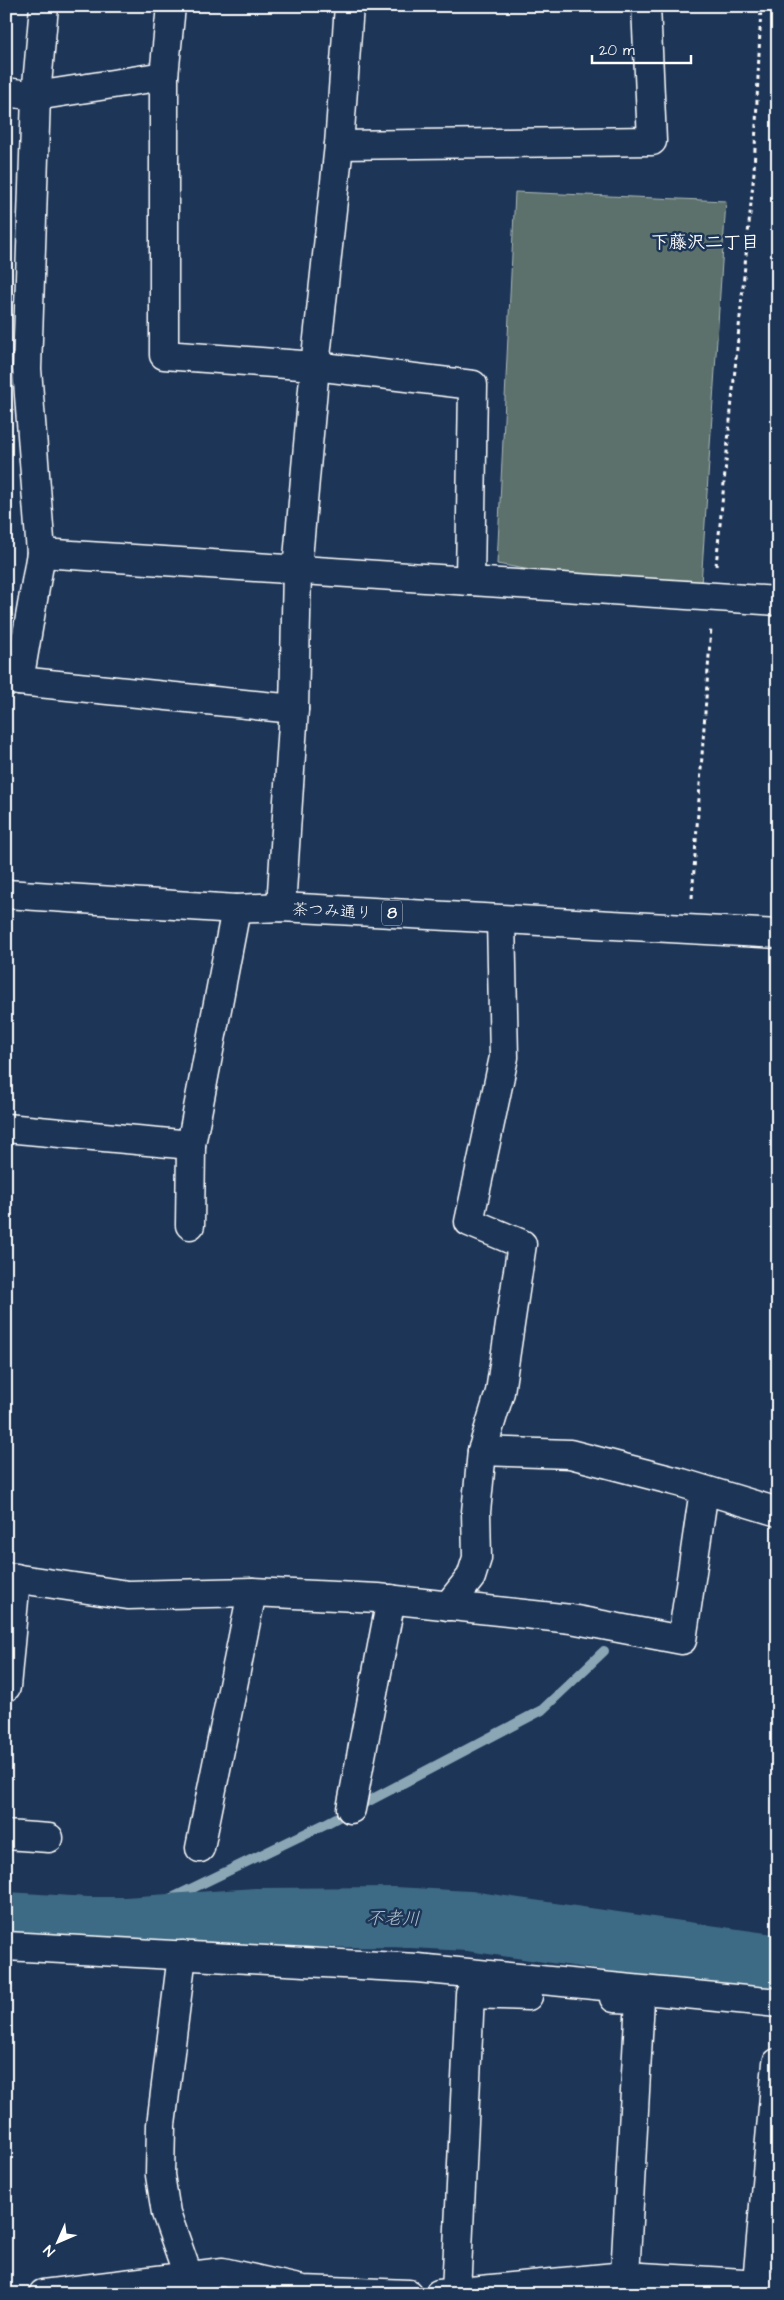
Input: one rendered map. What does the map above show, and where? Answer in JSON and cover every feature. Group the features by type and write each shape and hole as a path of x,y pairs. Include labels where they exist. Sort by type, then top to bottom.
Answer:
{"street":[{"path":"44,6 17,367 41,553 13,680 294,709"},
{"path":"171,6 164,76 164,355 314,366 473,386 470,581"},
{"path":"281,907 294,709 297,570 314,366 339,145 349,6"},
{"path":"339,145 652,141 646,6"},
{"path":"6,92 36,96 164,76"},
{"path":"41,553 778,601"},
{"name":"茶つみ通り","path":"6,894 236,909 281,907 778,934"},
{"path":"190,1226 190,1145 236,909"},
{"path":"448,1606 471,1578 477,1558 476,1512 482,1451 500,1392 522,1244 469,1222 504,1057 501,920"},
{"path":"6,1128 190,1145"},
{"path":"482,1451 570,1454 778,1512"},
{"path":"6,1686 11,1577 128,1595 252,1592 391,1599 571,1619 682,1640 704,1490"},
{"path":"200,1848 252,1592"},
{"path":"351,1809 391,1599"},
{"path":"6,1835 49,1838"},
{"path":"6,1946 417,1968 778,2003"},
{"path":"182,1954 160,2125 160,2176 166,2213 189,2278"},
{"path":"625,2276 640,1999 470,1994 448,2293 625,2276 767,2284 777,2064"},
{"path":"43,2294 189,2278 223,2272 247,2286 409,2294"}],"path":[{"path":"690,928 713,598 754,172 761,6"}],"green space":[{"path":"515,192 726,201 700,600 497,564"}],"waterway":[{"path":"127,1927 143,1912 325,1824 542,1710 604,1651"},
{"name":"不老川","path":"6,1922 86,1927 127,1927 257,1918 393,1917 469,1921 778,1965"}],"district":[{"name":"下藤沢二丁目","path":"705,242"}]}
